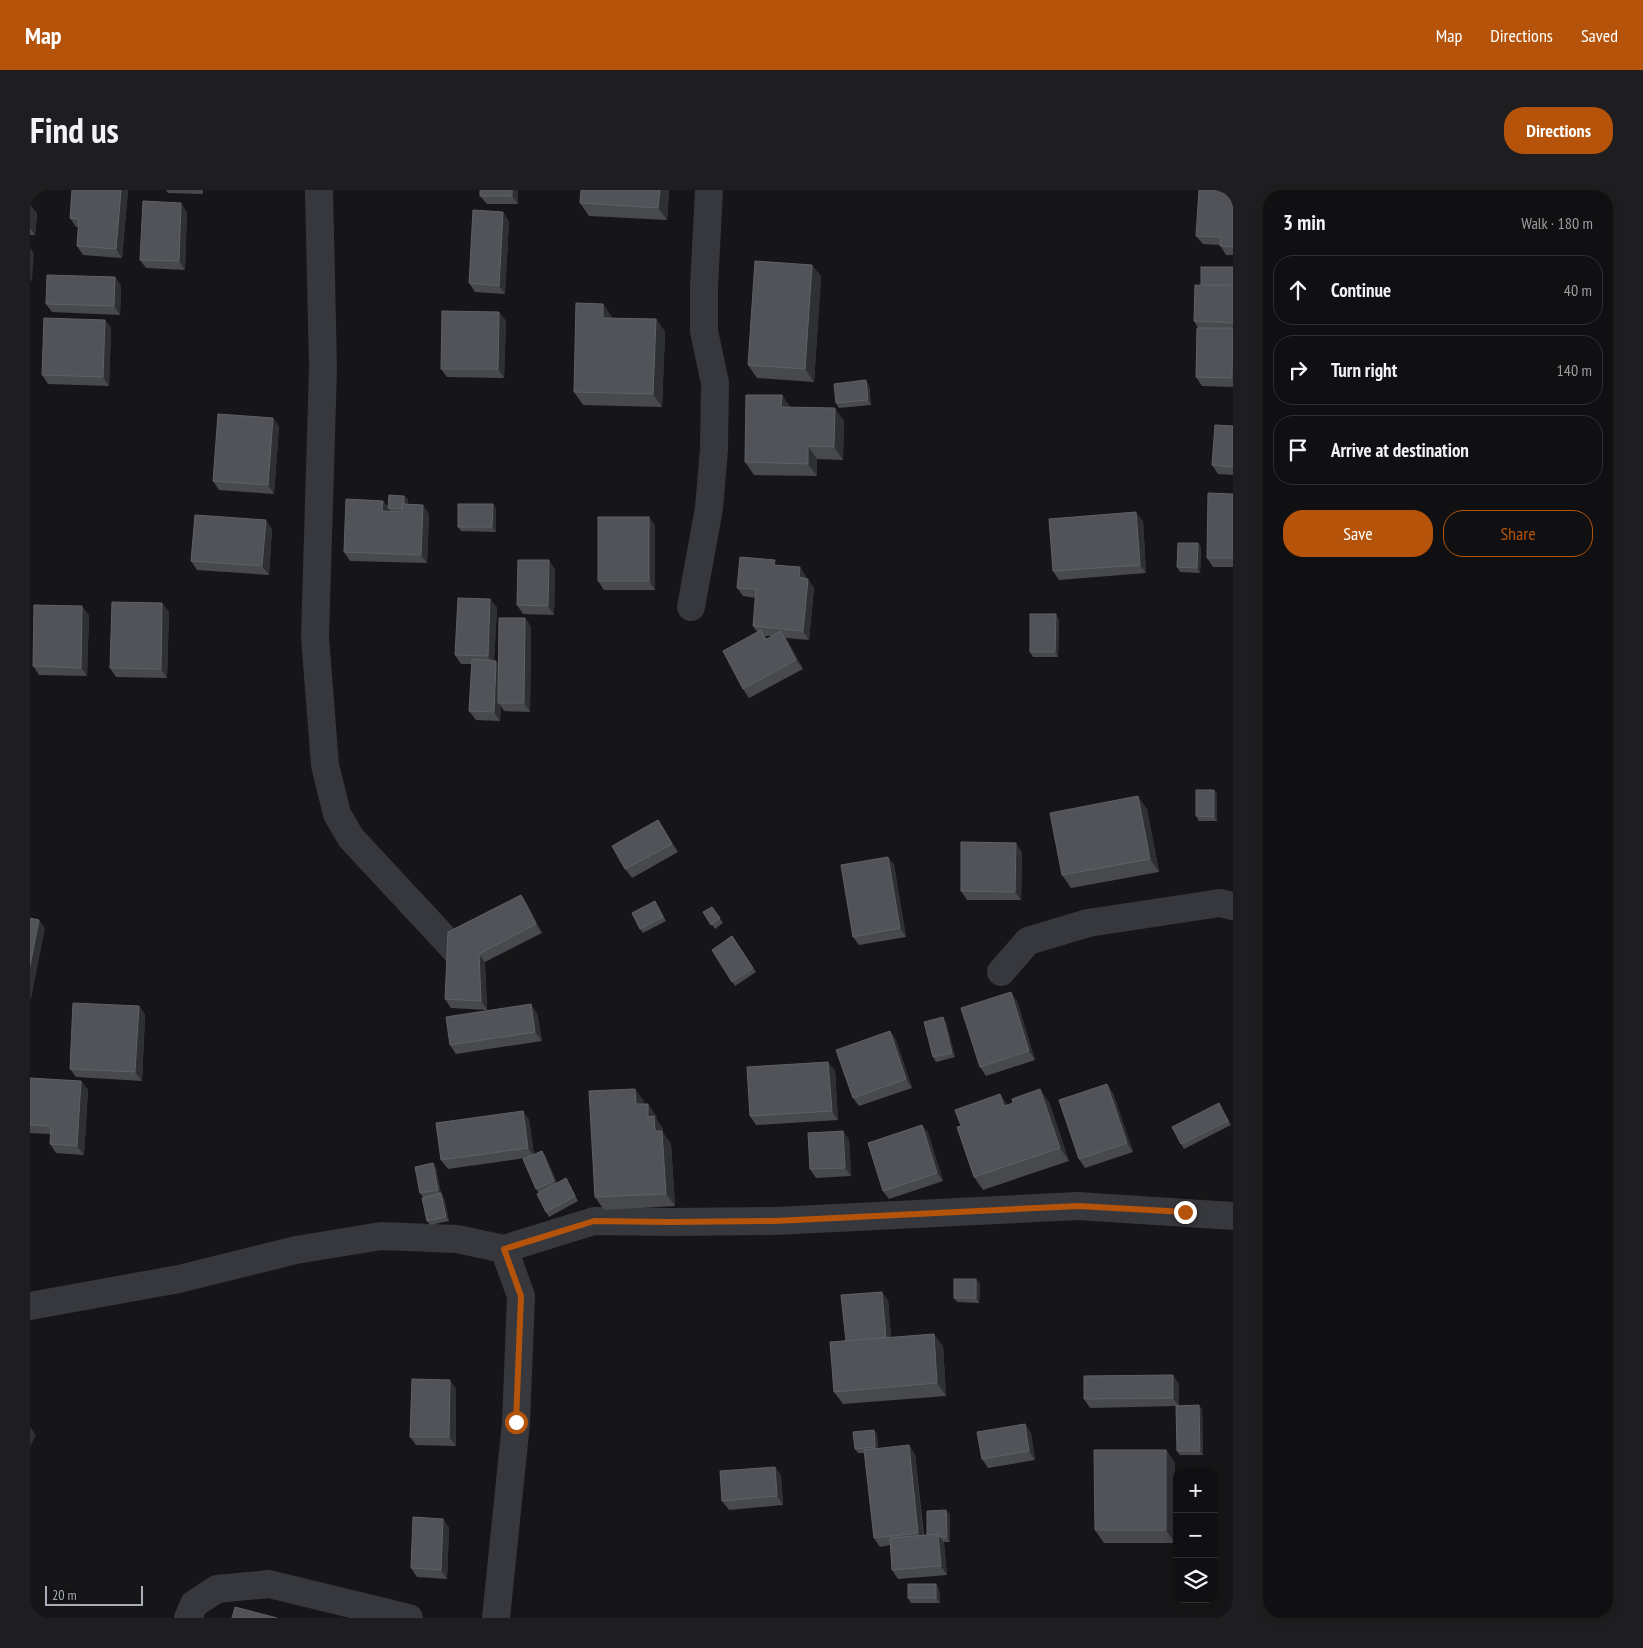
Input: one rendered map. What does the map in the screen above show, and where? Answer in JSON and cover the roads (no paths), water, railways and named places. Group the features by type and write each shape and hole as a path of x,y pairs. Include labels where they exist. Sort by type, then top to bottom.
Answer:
{"street":[{"path":"319,190 323,368 315,638 325,765 337,814 351,838 470,966"},
{"path":"692,607 709,508 714,449 715,383 704,331 704,287 709,190"},
{"path":"1001,972 1028,941 1088,923 1220,903 1233,906"},
{"path":"30,1306 179,1280 296,1250 381,1236 457,1239 504,1249 594,1221 775,1221 1078,1206 1233,1216"},
{"path":"496,1618 516,1422 521,1296 504,1249"},
{"path":"188,1618 194,1604 217,1589 269,1584 409,1618"}]}
